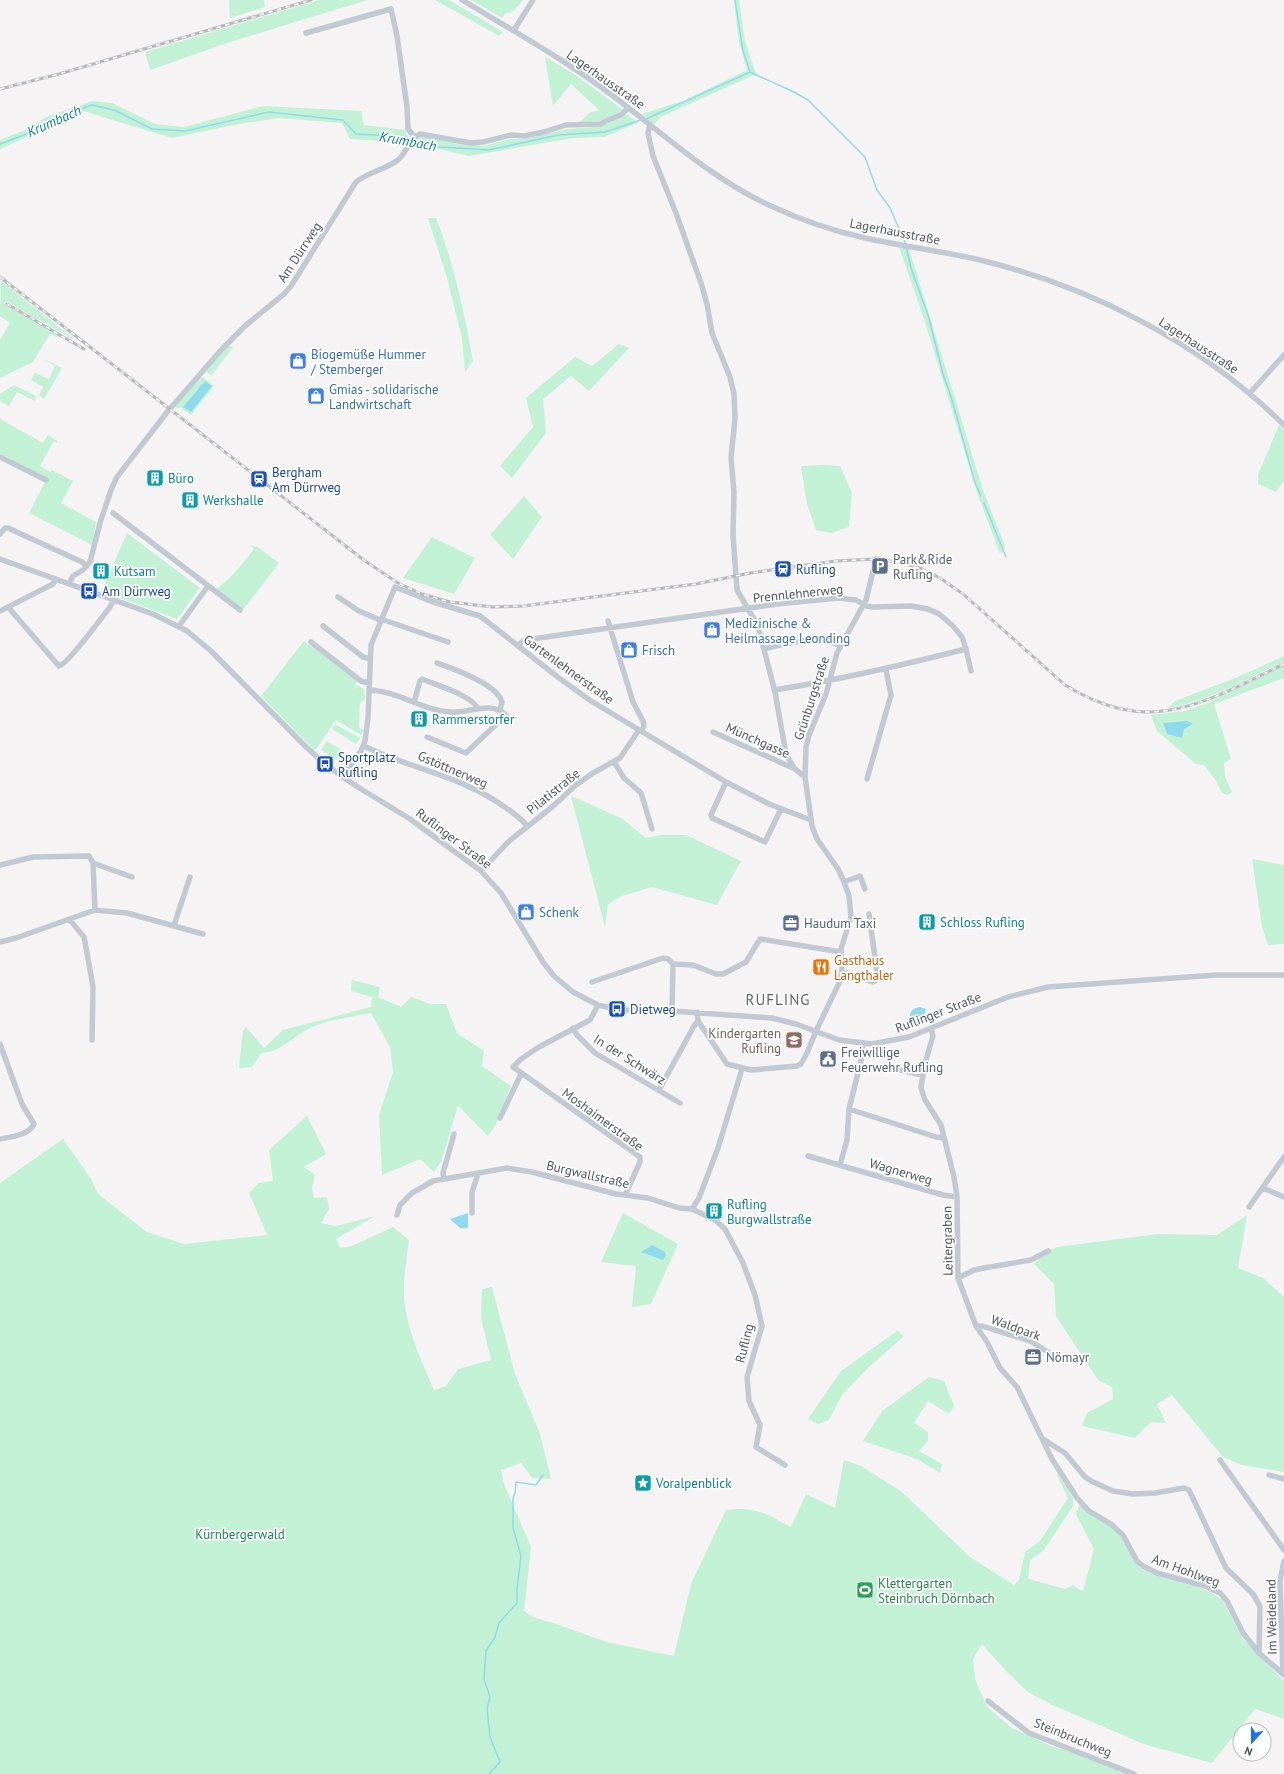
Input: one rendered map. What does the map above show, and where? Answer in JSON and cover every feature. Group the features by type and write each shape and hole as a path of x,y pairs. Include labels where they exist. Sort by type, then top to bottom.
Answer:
{"street":[{"name":"Lagerhausstraße","path":"462,0 514,30 578,71 722,179 770,206 841,232 951,254 1006,267 1103,303 1136,319 1184,346 1220,370 1250,393 1284,425"},
{"path":"514,30 533,0"},
{"path":"306,33 391,9 397,36 407,107 408,129 414,136 420,134 471,143 483,142 511,135 524,136 544,132 566,124 600,124 622,114 628,108"},
{"path":"650,124 648,134 653,156 676,213 701,283 707,304 712,333 730,377 734,394 736,418 731,458 734,492 733,534 738,593 758,626 774,690 784,748 794,768 805,777"},
{"name":"Am Dürrweg","path":"69,584 73,576 87,566 92,556 110,490 117,477 170,409 222,349 246,325 280,298 291,286 356,182 364,176 397,160 414,136"},
{"path":"1250,393 1284,355"},
{"path":"0,457 46,480"},
{"path":"113,513 240,610"},
{"path":"0,534 4,528 8,528 82,562 87,566"},
{"name":"Ruflinger Straße","path":"0,559 163,618 179,626 201,642 310,751 342,777 410,819 481,871 501,893 543,962 554,976 572,992 598,1005 621,1010 697,1012 772,1018 816,1031 839,1040 863,1044 900,1040 931,1029 1008,997 1048,987 1210,975 1284,975"},
{"name":"Grünburgstraße","path":"698,1021 725,1062 742,1069 751,1070 800,1065 808,1053 816,1031 837,987 842,971 841,952 851,917 849,896 838,869 817,839 811,820 805,777 805,756 808,740 830,681 834,661 864,605 876,559"},
{"path":"0,611 53,584 56,579"},
{"path":"179,626 208,586"},
{"name":"Gartenlehnerstraße","path":"380,619 395,587 433,602 480,616 583,696 726,782 761,801 811,820"},
{"path":"338,597 359,611 448,642"},
{"name":"Prennlehnerweg","path":"518,645 526,640 777,604 838,598 856,600 864,605 881,608 916,606 934,611 953,626 962,637 971,670"},
{"path":"8,607 59,666 62,666 110,607 114,599"},
{"path":"342,777 364,746 367,736 371,645 380,619"},
{"path":"608,621 633,702 643,721 644,726 640,731"},
{"path":"323,626 363,657 370,659"},
{"path":"764,649 819,640 831,641 841,646"},
{"path":"311,642 361,680 369,683"},
{"path":"774,690 886,670 966,649"},
{"path":"437,662 462,672 490,688 501,698 502,702 500,709"},
{"path":"867,780 891,695 886,670"},
{"path":"414,702 420,681 422,679 461,696 474,704 478,709"},
{"path":"369,690 386,692 435,710 451,712 489,708 500,709 506,715 466,753 426,737"},
{"name":"Pilatistraße","path":"481,871 500,849 585,778 620,758 640,731"},
{"name":"Münchgasse","path":"713,732 794,768"},
{"name":"Gstöttnerweg","path":"364,746 477,790 502,805 520,818 527,826"},
{"path":"614,762 624,778 641,793 652,829"},
{"path":"726,782 711,816 712,818 765,842 781,809"},
{"path":"0,865 20,859 42,856 89,856 93,863 95,910"},
{"path":"93,863 132,877"},
{"path":"844,882 860,876 865,889"},
{"path":"174,925 190,877"},
{"path":"0,942 70,920 95,910 127,913 204,934"},
{"path":"842,971 873,982 878,979 869,914"},
{"path":"70,920 84,937 89,964 93,987 92,1040"},
{"path":"592,982 663,958 668,959 673,964 693,965 716,974 723,974 746,962 760,939 841,952"},
{"path":"672,1011 673,964"},
{"path":"500,1118 521,1074 513,1067 516,1063 553,1039 590,1020 598,1005"},
{"path":"659,1090 698,1021 697,1012"},
{"name":"In der Schwärz","path":"573,1028 577,1035 591,1050 680,1103"},
{"name":"Leitergraben","path":"931,1029 932,1036 922,1075 922,1093 941,1125 954,1177 957,1197 958,1278 976,1326 990,1347 996,1361 1017,1387 1026,1409 1043,1439"},
{"path":"0,1044 22,1104 34,1124 28,1131 15,1136 0,1139"},
{"path":"840,1165 847,1140 849,1109 861,1061 863,1044"},
{"path":"888,1067 922,1075"},
{"path":"692,1209 699,1198 718,1148 742,1069"},
{"name":"Moshaimerstraße","path":"521,1074 640,1157 640,1162 625,1195"},
{"path":"849,1109 936,1137 944,1138"},
{"path":"444,1179 443,1173 454,1134"},
{"name":"Wagnerweg","path":"808,1156 943,1195 957,1197"},
{"path":"1250,1207 1284,1157"},
{"name":"Burgwallstraße","path":"397,1215 400,1205 412,1193 433,1181 478,1174 498,1169 515,1168 625,1195 642,1196 679,1208 692,1209 715,1220"},
{"path":"472,1213 472,1192 478,1174"},
{"path":"1263,1188 1284,1197"},
{"name":"Rufling","path":"715,1220 725,1229 743,1263 755,1295 761,1320 760,1331 747,1377 749,1400 760,1425 756,1447 785,1465"},
{"path":"958,1278 974,1270 1031,1260 1048,1251"},
{"name":"Waldpark","path":"976,1326 982,1326 1030,1341 1048,1352"},
{"path":"1043,1439 1065,1453 1091,1482 1113,1491 1133,1494 1155,1493 1184,1488 1189,1490 1226,1568 1253,1594 1258,1602 1259,1653"},
{"name":"Am Hohlweg","path":"1043,1439 1052,1459 1073,1493 1089,1511 1111,1524 1123,1535 1138,1563 1157,1573 1205,1586 1220,1593 1227,1601 1243,1633 1250,1643 1283,1674"},
{"path":"1220,1460 1284,1550"},
{"path":"1269,1475 1284,1479"},
{"name":"Im Weideland","path":"1283,1674 1280,1581 1284,1561"},
{"name":"Steinbruchweg","path":"988,1701 1029,1733 1134,1774"}],"green space":[{"path":"229,0 264,0 265,7 230,18"},
{"path":"319,0 367,0 227,43 150,70 145,52"},
{"path":"435,0 449,0 503,32 499,36"},
{"path":"471,0 523,0 516,9 506,13 502,18"},
{"path":"734,0 739,0 745,41 756,74 661,117 654,124 642,114 683,101 747,70 739,42"},
{"path":"545,57 574,74 622,109 621,111 601,121 580,122 589,113 599,110 571,84 553,106"},
{"path":"92,101 112,103 155,124 184,127 263,106 361,111 364,125 406,130 406,135 483,146 511,139 524,139 568,129 596,127 608,124 627,114 638,123 604,137 573,138 469,156 413,143 350,139 342,123 279,118 239,124 172,138 83,111 0,149 0,140 25,130 46,117"},
{"path":"428,218 436,218 458,288 473,361 465,372 462,338 447,278"},
{"path":"899,247 909,249 984,493 1005,546 1000,554 978,495 924,319"},
{"path":"1,281 78,342 6,301 5,304 61,337 60,338 50,334 33,362 0,378 0,340 10,323 0,316"},
{"path":"619,344 629,348 589,391 571,376 543,399 546,433 512,478 500,466 533,427 526,398 575,357 592,366"},
{"path":"229,345 233,347 211,376 206,371"},
{"path":"44,359 62,368 44,399 39,395 43,387 31,380 35,373 49,379 55,366"},
{"path":"200,377 203,377 214,386 191,415 180,407 178,409 175,406"},
{"path":"14,385 36,396 35,401 17,392 9,406 0,401 0,394"},
{"path":"0,419 43,443 48,435 57,441 57,443 54,441 40,466 50,472 52,470 73,481 61,503 96,522 92,545 29,513 47,478 0,454"},
{"path":"1279,425 1284,430 1284,481 1276,492 1258,484 1258,475"},
{"path":"801,466 840,466 852,493 849,527 831,533 816,530 807,504"},
{"path":"524,496 542,517 513,559 490,535"},
{"path":"127,533 200,588 177,619 102,591"},
{"path":"432,537 475,558 454,594 403,578"},
{"path":"250,545 259,548 279,563 243,610 216,589 232,575 254,549"},
{"path":"304,641 358,679 352,691 356,685 364,689 365,699 360,703 359,727 363,731 361,735 336,720 315,751 261,696"},
{"path":"1284,656 1284,662 1227,689 1183,705 1168,708 1175,701 1238,677"},
{"path":"1284,666 1284,678 1214,704 1231,759 1224,763 1225,777 1232,792 1228,795 1222,793 1215,779 1204,765 1196,764 1157,731 1151,715 1185,711 1207,703"},
{"path":"335,724 360,738 356,744 332,729"},
{"path":"327,741 348,754 342,763 321,750"},
{"path":"571,796 621,818 646,838 661,835 686,835 741,861 717,905 652,887 622,896 608,904 605,927"},
{"path":"1252,859 1284,865 1284,944 1268,945 1262,927"},
{"path":"352,980 380,987 378,997 401,1007 411,997 430,1004 446,1004 457,1033 484,1051 482,1066 511,1086 496,1124 488,1136 458,1106 441,1162 434,1172 420,1159 382,1175 379,1115 393,1072 390,1047 371,1013 339,1019 315,1026 274,1051 261,1053 252,1067 239,1068 243,1031 246,1027 264,1048 283,1030 371,1007 372,997 351,991"},
{"name":"Kürnbergerwald","path":"307,1116 326,1154 304,1167 315,1175 312,1188 314,1198 327,1197 329,1209 321,1223 336,1226 375,1216 336,1239 340,1248 352,1246 393,1227 409,1240 404,1285 406,1312 414,1342 434,1390 446,1386 458,1369 491,1360 481,1318 482,1289 492,1287 515,1374 540,1434 551,1479 532,1478 521,1463 501,1470 504,1484 531,1547 524,1611 533,1617 607,1642 674,1656 691,1584 726,1510 753,1510 791,1527 806,1494 835,1508 844,1460 861,1466 902,1492 970,1557 1014,1585 1019,1580 1025,1552 1040,1541 1068,1498 1057,1475 1058,1473 1073,1498 1073,1506 1044,1550 1030,1560 1028,1579 1065,1589 1073,1585 1083,1591 1094,1549 1076,1514 1080,1503 1118,1533 1125,1542 1133,1560 1144,1570 1163,1578 1207,1590 1223,1601 1243,1639 1284,1681 1284,1719 1255,1709 1245,1722 1232,1722 1232,1738 1212,1763 1144,1744 1050,1704 1028,1692 1007,1672 982,1644 973,1659 975,1679 987,1707 1012,1728 1051,1746 1091,1758 1126,1774 0,1774 0,1183 63,1139 91,1179 98,1194 147,1232 184,1244 267,1235 249,1193 259,1183 273,1181 269,1150"},
{"path":"623,1213 678,1244 651,1304 632,1307 636,1266 601,1262"},
{"path":"1247,1215 1238,1268 1263,1278 1284,1297 1284,1472 1242,1465 1223,1457 1172,1395 1157,1404 1166,1423 1151,1422 1135,1438 1082,1426 1087,1413 1113,1399 1112,1387 1098,1380 1056,1316 1054,1284 1034,1264 1048,1251 1057,1247 1158,1234 1217,1235"},
{"path":"897,1331 904,1336 868,1368 842,1395 829,1420 818,1424 808,1419 841,1371"},
{"path":"929,1377 944,1381 954,1406 949,1414 928,1401 914,1423 928,1432 928,1441 919,1451 942,1464 940,1473 917,1459 863,1441 882,1411"}],"water":[{"path":"205,381 212,386 191,412 183,407"},
{"path":"1187,721 1193,724 1184,729 1182,738 1167,734 1163,723"},
{"path":"920,1007 926,1009 924,1014 919,1019 911,1022 910,1014 912,1010"},
{"path":"468,1213 468,1228 460,1228 450,1219"},
{"path":"652,1245 665,1252 666,1255 663,1260 641,1252"}],"waterway":[{"name":"Krumbach","path":"646,119 750,72 743,51 735,0"},
{"path":"750,72 808,100 865,157 877,190 890,208 905,242 911,268 929,318 943,374 952,400 975,483 981,496"},
{"name":"Krumbach","path":"0,144 29,133 57,118 92,105 114,110 152,129 185,131 269,112 343,120 356,134 391,136 411,140"},
{"name":"Krumbach","path":"415,141 440,147 489,150 558,135 605,132 641,120"},
{"path":"984,503 1006,557"},
{"path":"489,1774 500,1762 490,1737 487,1709 490,1697 484,1679 486,1651 495,1637 499,1623 517,1603 517,1588 521,1556 513,1528 513,1498 516,1482 536,1485 543,1475"}],"railway":[{"path":"0,89 59,74 311,0"},
{"path":"0,277 365,561 398,583 422,594 450,602 493,607 523,606 696,584 750,573 836,561 876,559 903,563 922,569 940,578 963,594 1065,685 1096,701 1124,710 1151,712 1176,709 1202,702 1284,664"},
{"path":"7,304 84,349"}],"place":[{"name":"Biogemüße Hummer / Stemberger","path":"298,361"},
{"name":"Gmias - solidarische Landwirtschaft","path":"316,396"},
{"name":"Büro","path":"155,478"},
{"name":"Bergham Am Dürrweg","path":"259,479"},
{"name":"Werkshalle","path":"190,500"},
{"name":"Park&Ride Rufling","path":"880,566"},
{"name":"Rufling","path":"783,569"},
{"name":"Kutsam","path":"101,571"},
{"name":"Am Dürrweg","path":"89,591"},
{"name":"Medizinische & Heilmassage Leonding","path":"712,630"},
{"name":"Frisch","path":"629,650"},
{"name":"Rammerstorfer","path":"419,719"},
{"name":"Sportplatz Rufling","path":"325,764"},
{"name":"Schenk","path":"526,912"},
{"name":"Schloss Rufling","path":"927,922"},
{"name":"Haudum Taxi","path":"791,923"},
{"name":"Gasthaus Langthaler","path":"821,967"},
{"name":"Dietweg","path":"617,1009"},
{"name":"Kindergarten Rufling","path":"794,1040"},
{"name":"Freiwillige Feuerwehr Rufling","path":"828,1059"},
{"name":"Rufling Burgwallstraße","path":"714,1211"},
{"name":"Nömayr","path":"1033,1357"},
{"name":"Voralpenblick","path":"643,1483"},
{"name":"Klettergarten Steinbruch Dörnbach","path":"865,1590"}],"district":[{"name":"RUFLING","path":"778,1000"}]}
